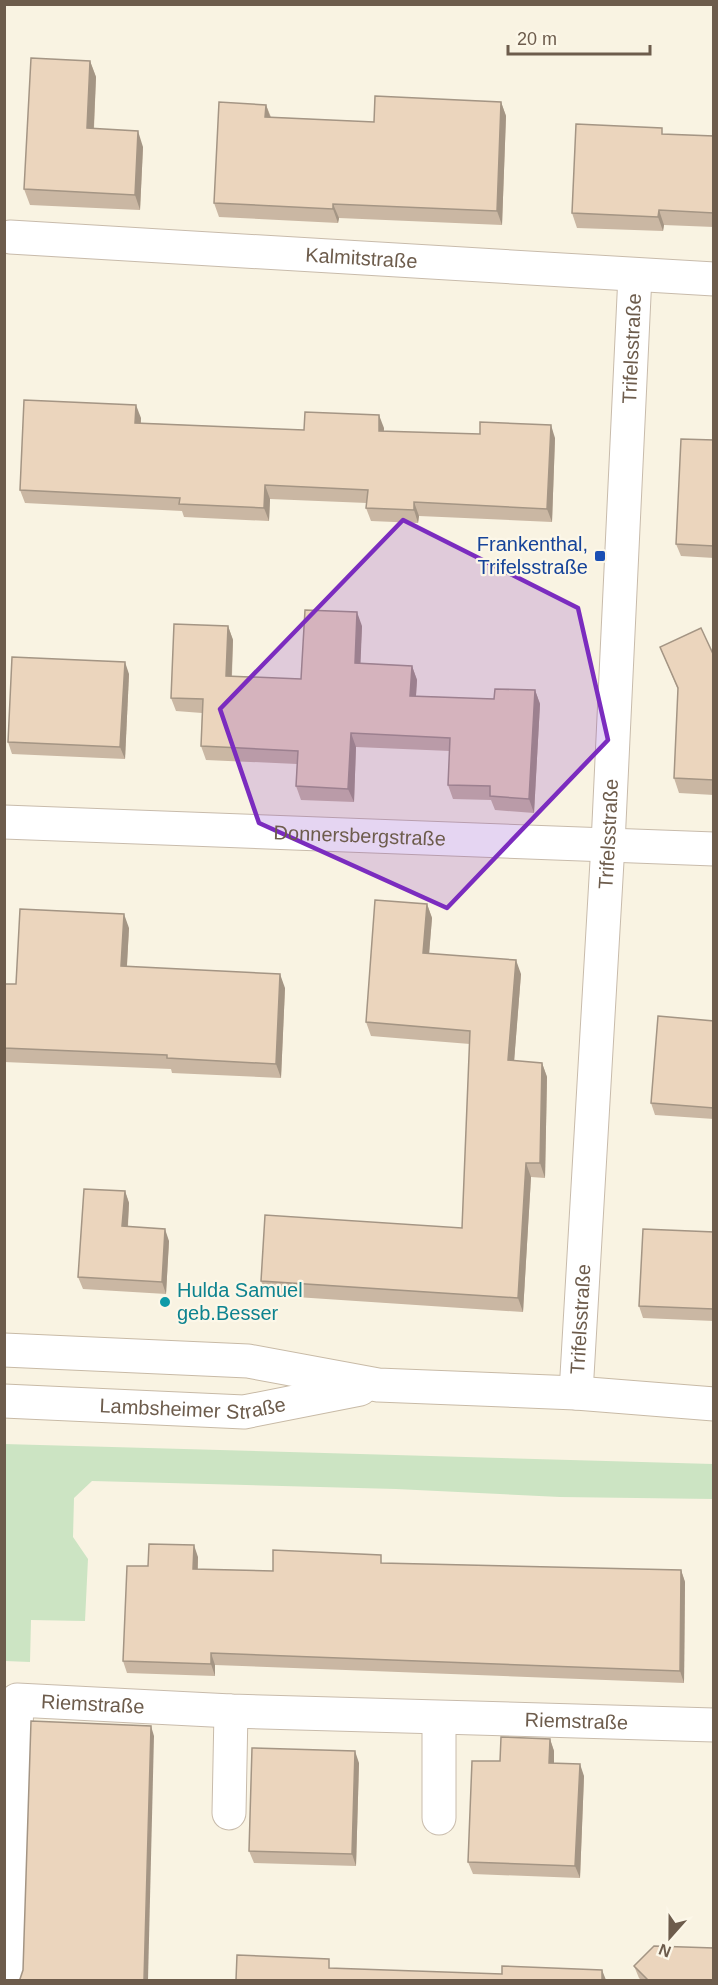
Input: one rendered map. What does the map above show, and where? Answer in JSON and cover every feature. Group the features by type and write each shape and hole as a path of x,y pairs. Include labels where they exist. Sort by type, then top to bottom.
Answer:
{"street":[{"name":"Kalmitstraße","path":"10,237 714,279"},
{"name":"Trifelsstraße","path":"576,1393 608,844 635,275"},
{"name":"Donnersbergstraße","path":"4,822 714,849"},
{"name":"Lambsheimer Straße","path":"4,1350 248,1361 378,1385 576,1393 714,1404"},
{"name":"Lambsheimer Straße","path":"4,1401 244,1412 378,1385"},
{"name":"Riemstraße","path":"8,1980 17,1700 231,1711 714,1725"},
{"path":"229,1813 231,1711"},
{"path":"439,1718 439,1818"}],"highlighted area":[{"path":"403,520 578,608 608,740 447,908 259,823 220,709"}],"green space":[{"path":"4,1444 713,1464 713,1499 560,1497 396,1489 92,1481 74,1498 73,1537 88,1559 85,1621 31,1620 30,1662 5,1661"}],"building":[{"path":"31,58 90,61 87,128 138,131 135,195 24,189"},
{"path":"375,96 501,102 497,211 333,204 333,209 214,203 219,102 266,105 265,117 374,122"},
{"path":"576,124 662,128 662,134 714,136 714,213 659,210 658,217 572,213"},
{"path":"24,400 136,405 135,423 304,430 305,412 379,415 379,431 480,434 480,422 551,425 547,509 414,502 414,510 366,508 368,490 265,485 264,508 179,504 180,498 20,490"},
{"path":"681,439 714,440 714,546 676,544"},
{"path":"305,610 357,612 355,663 412,666 410,696 494,699 495,689 535,690 529,799 490,796 490,786 448,785 450,738 351,733 348,789 296,786 298,751 201,746 203,699 171,698 174,624 228,626 226,676 301,679"},
{"path":"701,628 714,656 714,780 674,778 678,688 660,647"},
{"path":"12,657 125,662 120,747 8,742"},
{"path":"375,900 427,904 423,953 516,960 508,1060 542,1063 540,1163 526,1163 518,1298 261,1281 265,1215 462,1228 470,1031 366,1022"},
{"path":"20,909 124,914 121,966 280,974 276,1064 167,1058 167,1055 4,1048 4,984 16,984"},
{"path":"658,1016 714,1021 714,1108 651,1103"},
{"path":"84,1189 125,1191 122,1226 165,1229 162,1282 78,1277"},
{"path":"643,1229 714,1232 714,1309 639,1306"},
{"path":"149,1544 194,1545 193,1569 273,1571 273,1550 381,1555 381,1563 681,1570 680,1671 211,1653 211,1664 123,1661 127,1566 148,1566"},
{"path":"31,1721 151,1726 144,1980 19,1980 23,1970"},
{"path":"501,1737 550,1739 549,1763 580,1764 575,1866 468,1862 472,1761 500,1761"},
{"path":"252,1748 355,1751 352,1854 249,1851"},
{"path":"654,1946 714,1948 714,1980 648,1980 634,1966"},
{"path":"237,1955 329,1959 329,1968 502,1974 502,1966 602,1970 602,1980 236,1980"}],"place":[{"name":"Frankenthal, Trifelsstraße","path":"600,556"},
{"name":"Hulda Samuel geb.Besser","path":"165,1302"}]}
